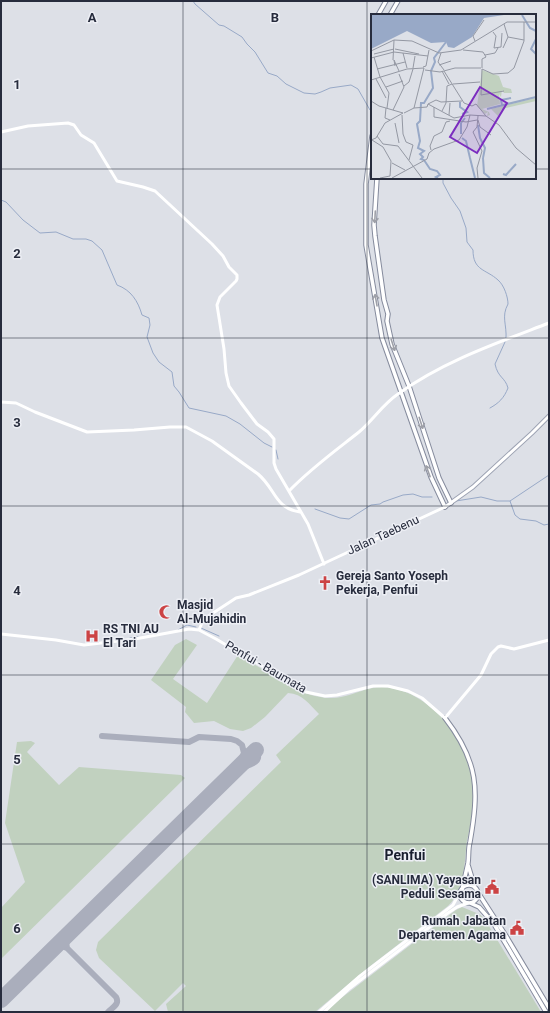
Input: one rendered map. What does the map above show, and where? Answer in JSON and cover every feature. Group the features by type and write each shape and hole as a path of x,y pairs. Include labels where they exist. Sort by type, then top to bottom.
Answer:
{"highway":[{"path":"379,14 386,1"},
{"path":"391,14 398,1"},
{"path":"371,144 366,184 366,245 382,338 430,477 445,507"},
{"path":"377,179 374,225 384,300 388,314 387,321 392,344 409,386 437,472 452,502"},
{"name":"Penfui - Baumata","path":"446,718 466,750 474,775 475,808 468,862 461,891"},
{"path":"468,862 476,890 476,898 469,903"},
{"path":"546,1012 533,986 506,936 476,890 469,886 461,891 462,900 479,907 490,920 533,986 549,1008"}],"street":[{"path":"1,132 33,126 68,123 74,125 81,135 88,138 96,146 117,181 143,186 155,191 222,255 229,267 237,275 238,277 232,286 220,297 217,305 228,382 234,394 251,418 274,438 274,466 308,524 324,564"},
{"path":"289,491 309,471 361,430 401,391 466,356 549,323"},
{"path":"1,402 16,403 87,432 186,427 212,441 258,474 286,509 300,512"},
{"name":"Jalan Taebenu","path":"199,628 207,618 233,600 272,586 324,564 445,507 483,478 532,434 549,416"},
{"path":"1,634 56,640 84,645 135,639 199,628"},
{"name":"Penfui - Baumata","path":"199,628 306,692 325,696 337,695 373,686 388,686 408,691 422,698 446,718"},
{"path":"446,718 481,676 495,649 500,646 513,649 549,640"},
{"path":"321,1012 360,976 453,905 461,891"},
{"path":"321,1012 448,913 457,907 469,903"}],"green space":[{"path":"186,639 197,645 173,679 207,703 238,655 300,691 315,696 336,698 377,687 399,690 415,697 430,707 443,719 454,734 470,766 474,788 473,806 463,875 458,892 454,899 448,906 369,967 315,1012 168,1012 166,1004 186,986 183,983 155,1011 99,958 96,950 98,942 281,762 276,755 319,714 302,697 288,693 265,717 251,728 243,731 230,729 214,721 194,723 185,712 186,707 151,680 175,645"},
{"path":"31,741 35,743 27,752 59,785 79,767 181,775 185,778 1,959 1,908 25,882 5,823 17,742"},
{"path":"462,907 479,914 484,918 541,1012 326,1012 340,999 456,910"}],"waterway":[{"path":"193,1 219,25 224,26 242,37 255,52 268,73 277,76 286,84 304,93 315,94 330,88 351,85 358,89 371,110"},
{"path":"443,179 443,183 460,211 466,228 467,242 473,250 475,262 481,269 498,280 505,291 508,304 505,313 506,339"},
{"path":"1,200 6,202 23,220 40,233 56,232 73,239 86,239 92,241 102,250 117,285 130,293 136,301 142,315 149,318 150,325 147,337 153,353 159,362 172,372 174,386 189,408 226,416 272,447"},
{"path":"490,408 501,400 508,388 496,369 495,364 505,342"},
{"path":"276,450 278,459"},
{"path":"549,475 510,501 515,515 520,519 536,521 544,525 549,524"},
{"path":"315,509 340,518 349,519 371,505 380,504 403,495 413,494 422,497 432,497"},
{"path":"456,501 481,497 497,501 510,501"},
{"path":"178,630 187,625 196,627"},
{"path":"201,628 219,636"},
{"path":"130,638 138,637"}],"taxiway":[{"path":"102,736 189,742 199,737 231,739 242,745 244,753 237,768"},
{"path":"237,768 253,763 258,758 255,751 251,750 244,753"},
{"path":"67,935 67,948"},
{"path":"54,947 61,946 67,948 116,997 117,1004 108,1012"}],"runway":[{"path":"1,1000 256,750"}],"place":[{"name":"Gereja Santo Yoseph Pekerja, Penfui","path":"325,583"},
{"name":"Masjid Al-Mujahidin","path":"166,612"},
{"name":"RS TNI AU El Tari","path":"92,636"},
{"name":"(SANLIMA) Yayasan Peduli Sesama","path":"492,887"},
{"name":"Rumah Jabatan Departemen Agama","path":"517,928"}],"district":[{"name":"Penfui","path":"405,855"}]}
